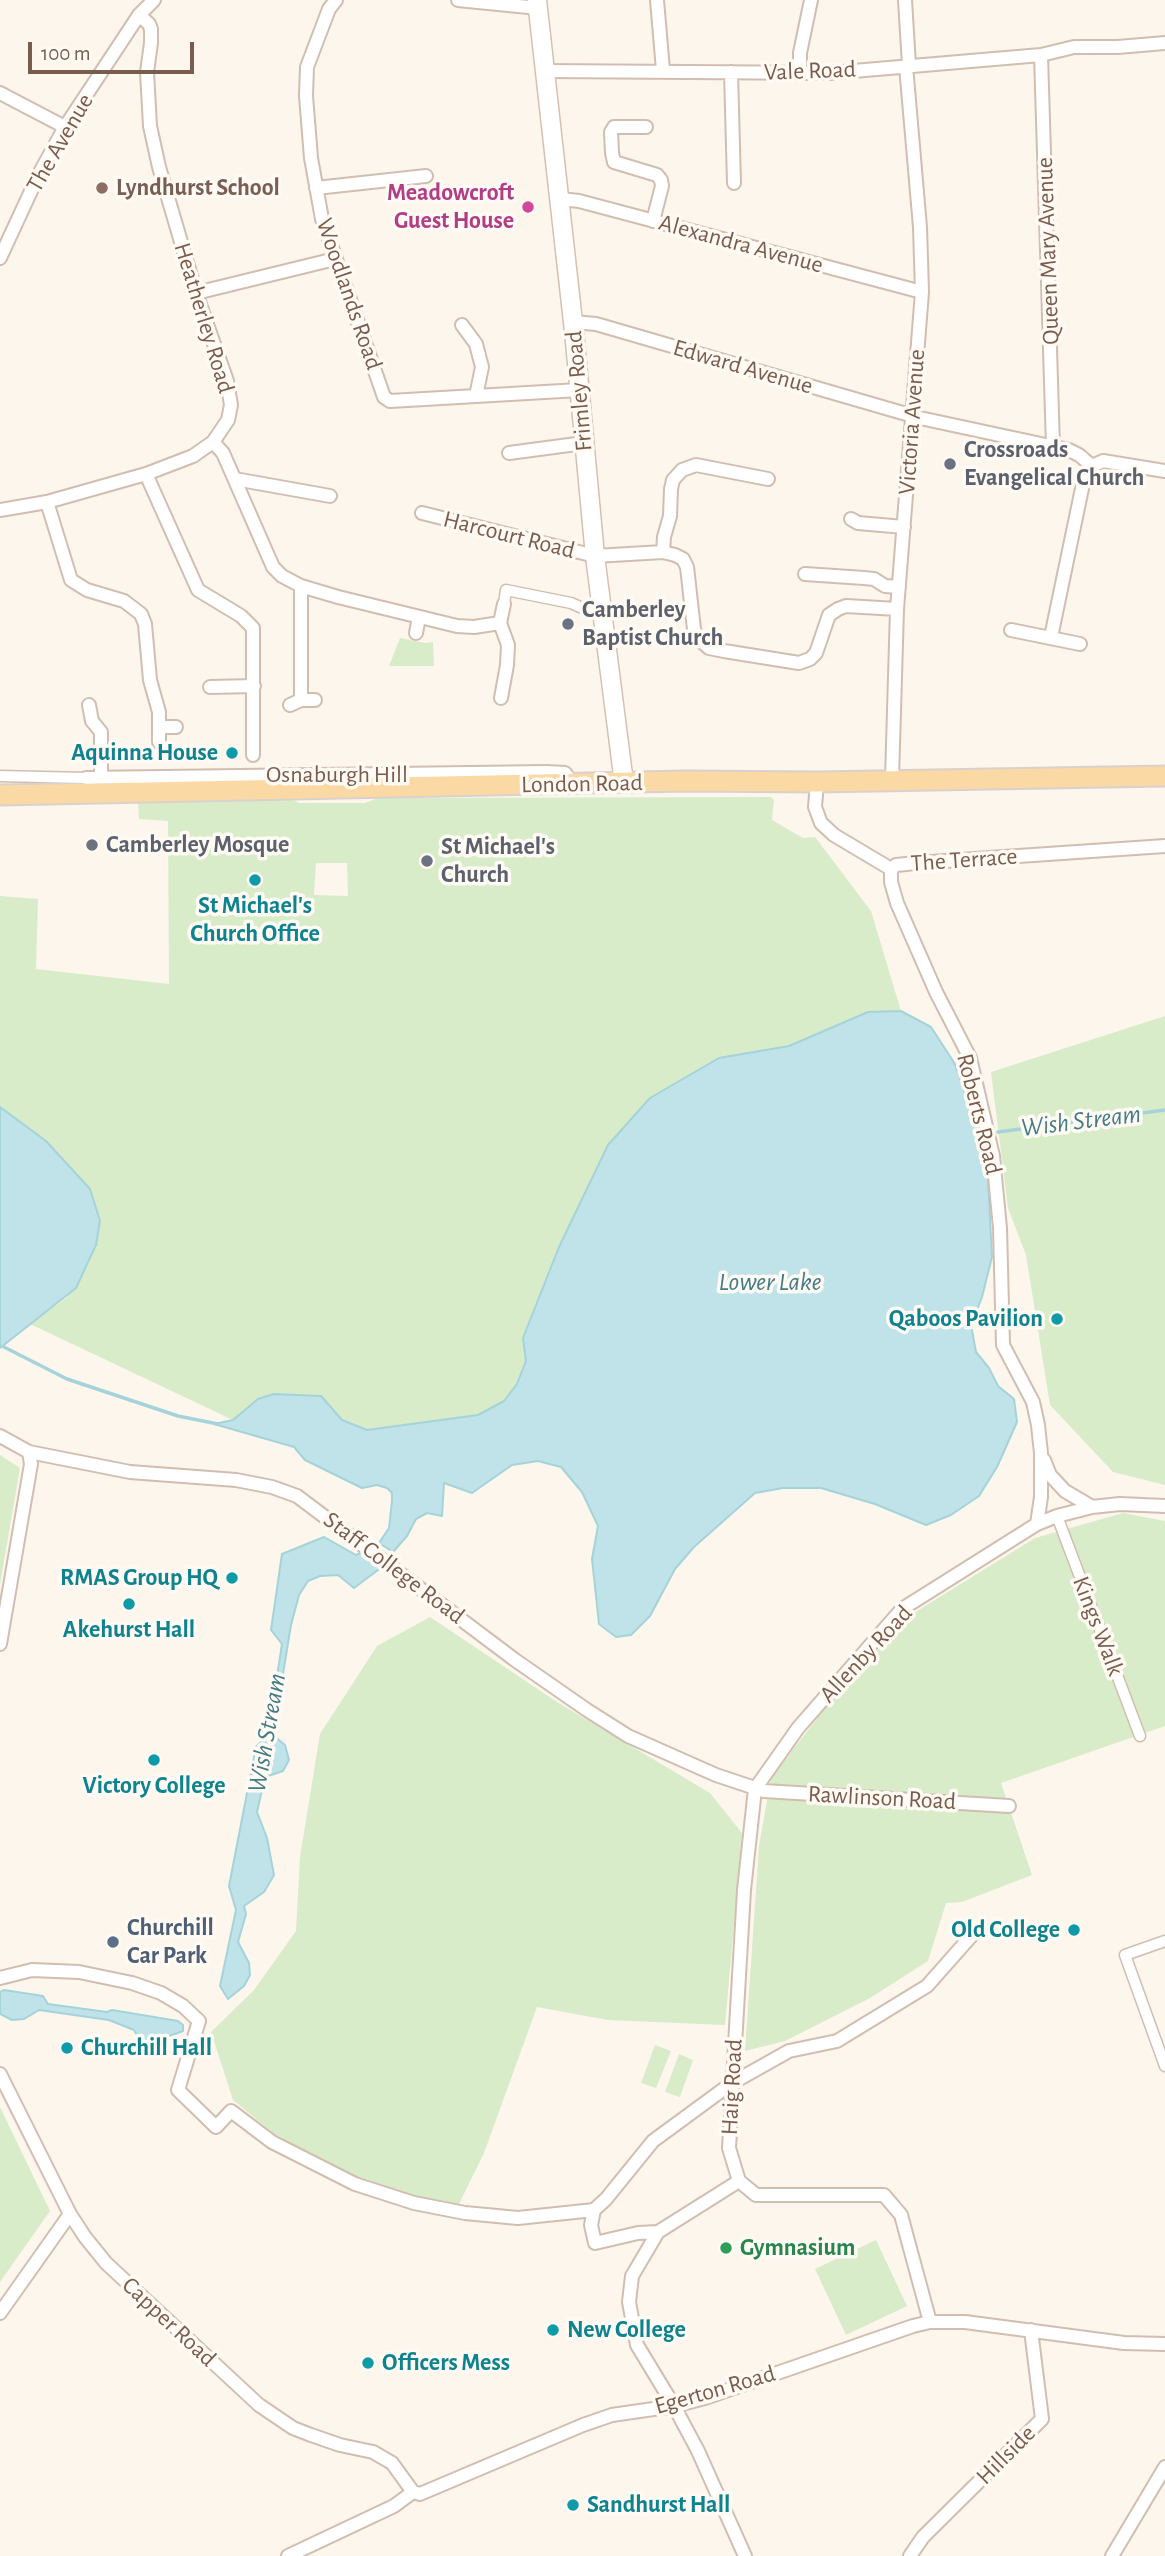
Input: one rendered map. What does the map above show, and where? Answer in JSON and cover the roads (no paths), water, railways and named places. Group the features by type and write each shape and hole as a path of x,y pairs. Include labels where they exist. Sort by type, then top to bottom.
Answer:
{"main road":[{"name":"Frimley Road","path":"537,4 573,323 595,556 624,783"},
{"name":"London Road","path":"0,795 94,782 573,784 1165,776"}],"street":[{"name":"The Avenue","path":"0,258 38,176 65,127 139,15 155,0"},
{"name":"Woodlands Road","path":"336,0 329,9 307,67 306,96 311,158 322,219 386,400 579,390"},
{"path":"458,0 537,4"},
{"path":"657,0 663,70"},
{"path":"800,74 800,53 811,0"},
{"name":"Victoria Avenue","path":"892,779 897,609 922,292 905,0"},
{"name":"Heatherley Road","path":"0,510 47,502 146,474 193,456 212,442 228,420 231,395 196,293 166,192 150,126 147,72 152,43 151,29 139,15"},
{"name":"Vale Road","path":"544,71 663,70 800,74 1165,43"},
{"name":"Queen Mary Avenue","path":"1044,54 1053,446"},
{"path":"731,72 734,183"},
{"path":"0,93 65,127"},
{"path":"646,127 614,127 611,132 612,153 614,162 657,175 662,180 653,222"},
{"path":"316,188 426,176"},
{"name":"Alexandra Avenue","path":"559,199 579,201 922,292"},
{"path":"196,293 335,259"},
{"name":"Edward Avenue","path":"573,323 596,324 913,415"},
{"path":"462,325 475,344 482,367 476,396"},
{"path":"913,415 1053,446 1079,455 1092,466"},
{"path":"212,442 223,453 274,567 282,576 301,586 419,618 466,628 500,623"},
{"path":"509,453 584,443"},
{"path":"1051,637 1086,474 1092,466 1103,461 1165,471"},
{"path":"768,479 696,465 682,470 673,480 663,552 683,559 687,567 697,638 709,648 799,663 810,659 816,653 829,615 838,609 846,606 897,609"},
{"path":"146,474 198,590 241,616 253,628 253,755"},
{"path":"235,478 330,496"},
{"path":"47,502 71,580 87,590 124,601 141,614 145,624 150,680 159,712 159,742"},
{"name":"Harcourt Road","path":"422,513 595,556 663,552"},
{"path":"851,519 858,523 904,527"},
{"path":"806,574 874,579 885,586 899,587"},
{"path":"301,586 295,702 315,700"},
{"path":"501,698 508,645 500,623 506,590 571,603 589,611 602,611"},
{"path":"416,633 419,618"},
{"path":"1011,630 1080,644"},
{"path":"211,687 254,686"},
{"path":"0,776 94,782 101,732 92,721 89,705"},
{"path":"159,727 176,727"},
{"name":"The Terrace","path":"817,782 815,807 821,823 834,835 891,869 896,865 916,863 1165,846"},
{"name":"Roberts Road","path":"891,869 891,882 897,903 936,992 970,1058 993,1156 1001,1241 1003,1345 1033,1402 1041,1452"},
{"name":"Staff College Road","path":"0,1436 29,1452 130,1472 236,1480 272,1487 298,1496 515,1660 618,1729 670,1756 755,1788"},
{"path":"0,1644 31,1464 29,1452"},
{"path":"1041,1452 1050,1475 1065,1491 1092,1507"},
{"path":"1037,1524 1041,1497 1041,1452"},
{"path":"1037,1524 1092,1507 1120,1504 1165,1506"},
{"name":"Kings Walk","path":"1057,1516 1140,1736"},
{"name":"Allenby Road","path":"755,1788 798,1728 902,1609 1037,1524"},
{"name":"Rawlinson Road","path":"755,1788 764,1791 1009,1806"},
{"name":"Haig Road","path":"739,2181 729,2148 744,1890 755,1788"},
{"path":"658,2232 638,2233 595,2243 591,2225 594,2210 653,2141 732,2083 789,2052 837,2041 927,1986 973,1934"},
{"path":"1165,1941 1125,1955 1165,2066"},
{"path":"0,1978 32,1970 79,1972 132,1983 183,2006 199,2021 178,2090 216,2127 231,2111 272,2142 355,2184 414,2203 466,2213 518,2218 594,2210"},
{"name":"Capper Road","path":"0,2074 70,2214 106,2263 259,2405 311,2435 373,2452 392,2463 413,2492"},
{"path":"745,2556 698,2451 636,2345 629,2302 632,2276 658,2232 739,2181 756,2195 884,2195 901,2215 930,2322"},
{"path":"0,2314 70,2214"},
{"name":"Egerton Road","path":"288,2556 394,2506 413,2492 420,2494 583,2425 612,2415 674,2406 705,2398 913,2326 930,2322 965,2322 1124,2343 1165,2344"},
{"name":"Hillside","path":"910,2556 923,2537 1042,2419 1031,2330"},
{"path":"1112,2556 1165,2467"}],"water":[{"name":"Lower Lake","path":"901,1011 931,1027 955,1064 987,1159 992,1257 982,1297 971,1325 976,1352 989,1368 998,1386 1014,1399 1017,1422 997,1467 979,1496 951,1515 926,1525 875,1504 821,1488 783,1488 755,1493 694,1547 675,1569 650,1616 631,1635 616,1637 599,1624 592,1559 598,1526 582,1492 561,1467 538,1461 512,1465 472,1493 444,1483 442,1516 427,1513 416,1519 407,1536 393,1552 379,1543 389,1528 392,1493 387,1488 377,1485 362,1488 305,1460 294,1447 214,1424 233,1420 258,1399 274,1394 321,1396 342,1420 367,1430 478,1415 504,1401 517,1384 526,1361 523,1338 559,1247 608,1145 650,1098 719,1058 789,1046 868,1012"},
{"path":"0,1107 46,1141 90,1189 100,1221 96,1245 76,1288 0,1348"},
{"path":"324,1537 356,1555 363,1552 382,1567 354,1588 338,1575 320,1576 308,1581 299,1595 291,1625 273,1735 285,1745 289,1760 283,1771 265,1777 257,1812 267,1838 274,1875 264,1892 244,1906 246,1914 238,1942 249,1963 250,1975 244,1986 228,1999 220,1986 236,1910 229,1886 256,1747 268,1735 282,1644 271,1630 282,1554"},
{"path":"4,1990 43,1996 48,2004 107,2012 112,2010 178,2021 183,2025 183,2031 143,2046 134,2030 109,2020 39,2010 24,2019 12,2020 0,2014 0,1992"}],"waterway":[{"name":"Wish Stream","path":"998,1132 1165,1110"},
{"path":"4,1347 67,1379 178,1416 218,1424"}],"place":[{"name":"Lyndhurst School","path":"102,188"},
{"name":"Meadowcroft Guest House","path":"528,207"},
{"name":"Crossroads Evangelical Church","path":"950,464"},
{"name":"Camberley Baptist Church","path":"568,624"},
{"name":"Aquinna House","path":"232,753"},
{"name":"Camberley Mosque","path":"92,845"},
{"name":"St Michael's Church","path":"427,861"},
{"name":"St Michael's Church Office","path":"255,880"},
{"name":"Qaboos Pavilion","path":"1057,1319"},
{"name":"RMAS Group HQ","path":"232,1578"},
{"name":"Akehurst Hall","path":"129,1604"},
{"name":"Victory College","path":"154,1760"},
{"name":"Old College","path":"1074,1930"},
{"name":"Churchill Car Park","path":"113,1942"},
{"name":"Churchill Hall","path":"67,2048"},
{"name":"Gymnasium","path":"726,2248"},
{"name":"New College","path":"553,2330"},
{"name":"Officers Mess","path":"368,2363"},
{"name":"Sandhurst Hall","path":"573,2505"}]}
